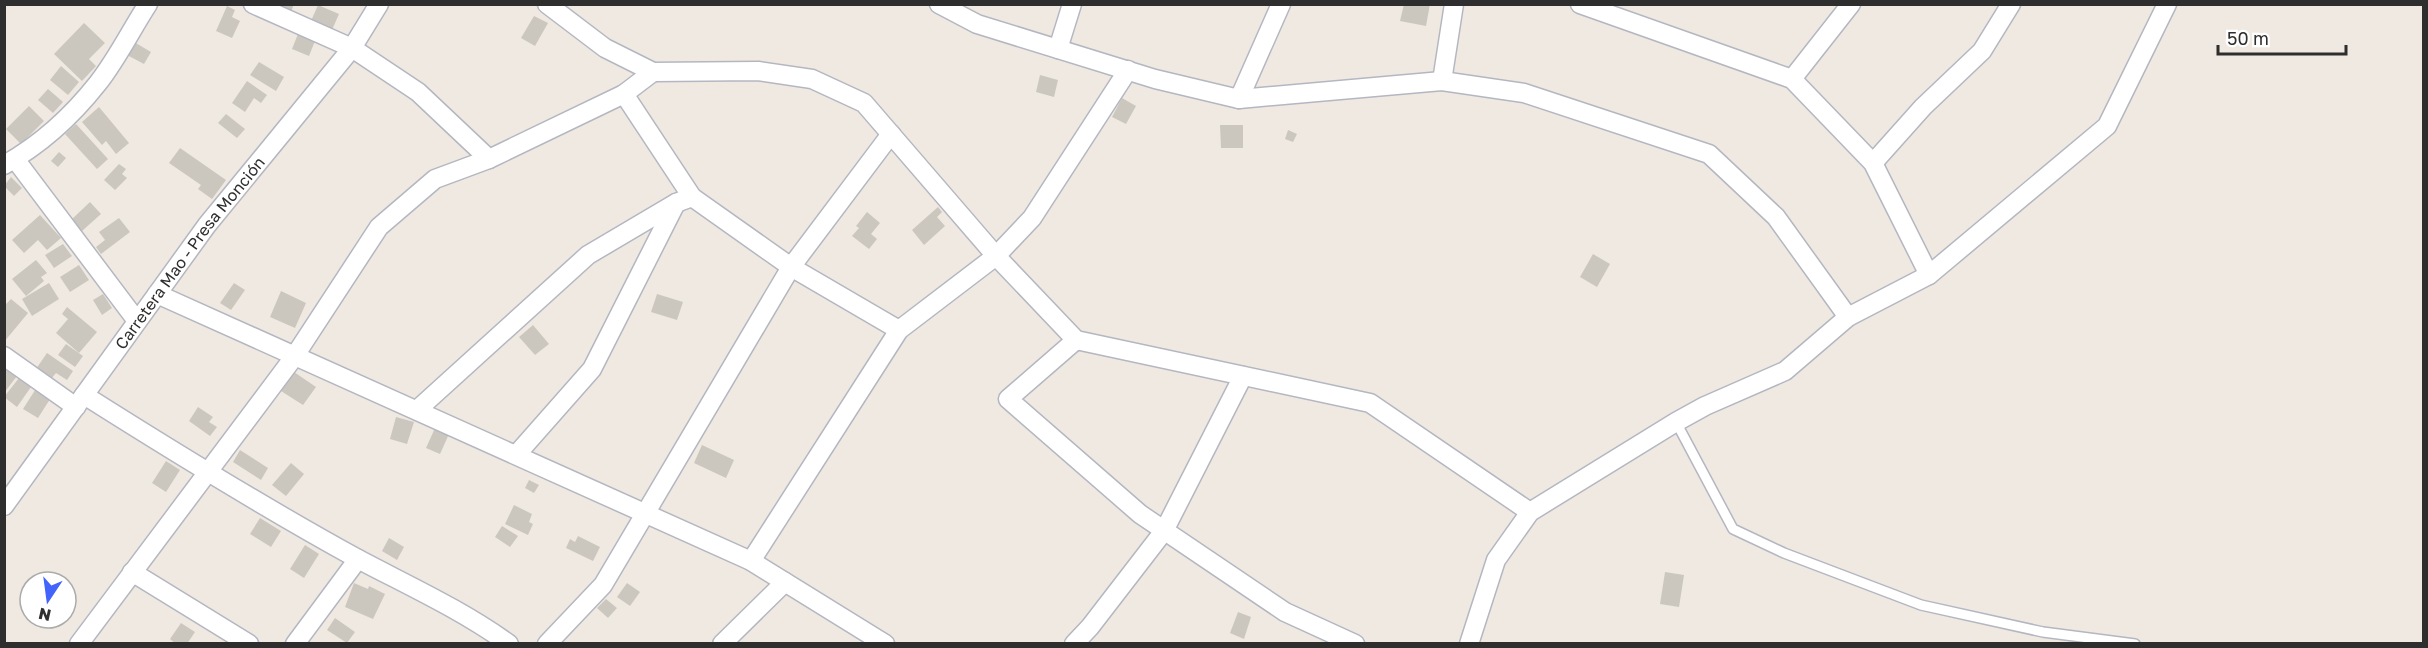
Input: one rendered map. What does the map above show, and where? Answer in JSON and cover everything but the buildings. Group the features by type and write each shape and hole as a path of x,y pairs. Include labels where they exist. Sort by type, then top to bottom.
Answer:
{"street":[{"path":"137,321 10,162 30,151 85,98 99,81 148,4"},
{"path":"253,4 352,48 418,93 489,159"},
{"name":"Carretera Mao - Presa Monción","path":"4,506 207,225 352,48 379,4"},
{"path":"547,4 604,48 653,72 758,71 812,79 864,103 996,256 1076,340 1370,403 1530,512"},
{"path":"939,4 977,24 1128,70 1239,99 1442,81 1524,93 1709,154 1776,217 1848,317"},
{"path":"1058,49 1072,4"},
{"path":"1239,99 1281,4"},
{"path":"1442,81 1454,4"},
{"path":"1792,79 1851,4"},
{"path":"1873,163 1923,107 1982,51 2011,4"},
{"path":"1469,644 1496,560 1530,512 1676,422 1705,406 1785,371 1848,317 1929,275 2107,126 2167,4"},
{"path":"1580,5 1792,79 1873,163 1929,275"},
{"path":"751,561 899,330 996,256 1032,218 1128,70"},
{"path":"79,644 294,357 379,227 435,179 489,159 624,93 653,72"},
{"path":"624,93 684,200 791,267 899,330"},
{"path":"547,644 603,585 791,267 891,134"},
{"path":"417,410 588,255 684,200"},
{"path":"517,454 592,369 684,200"},
{"path":"157,294 751,561 885,644"},
{"path":"1076,340 1008,399 1140,514 1285,612 1344,641"},
{"path":"4,356 358,559 477,620 509,644"},
{"path":"1074,644 1090,627 1164,531 1243,376"},
{"path":"296,644 358,559"},
{"path":"132,572 249,644"},
{"path":"722,644 785,582"}],"lane":[{"path":"1676,422 1733,529 1784,553 1921,605 2043,632 2135,644"}]}
